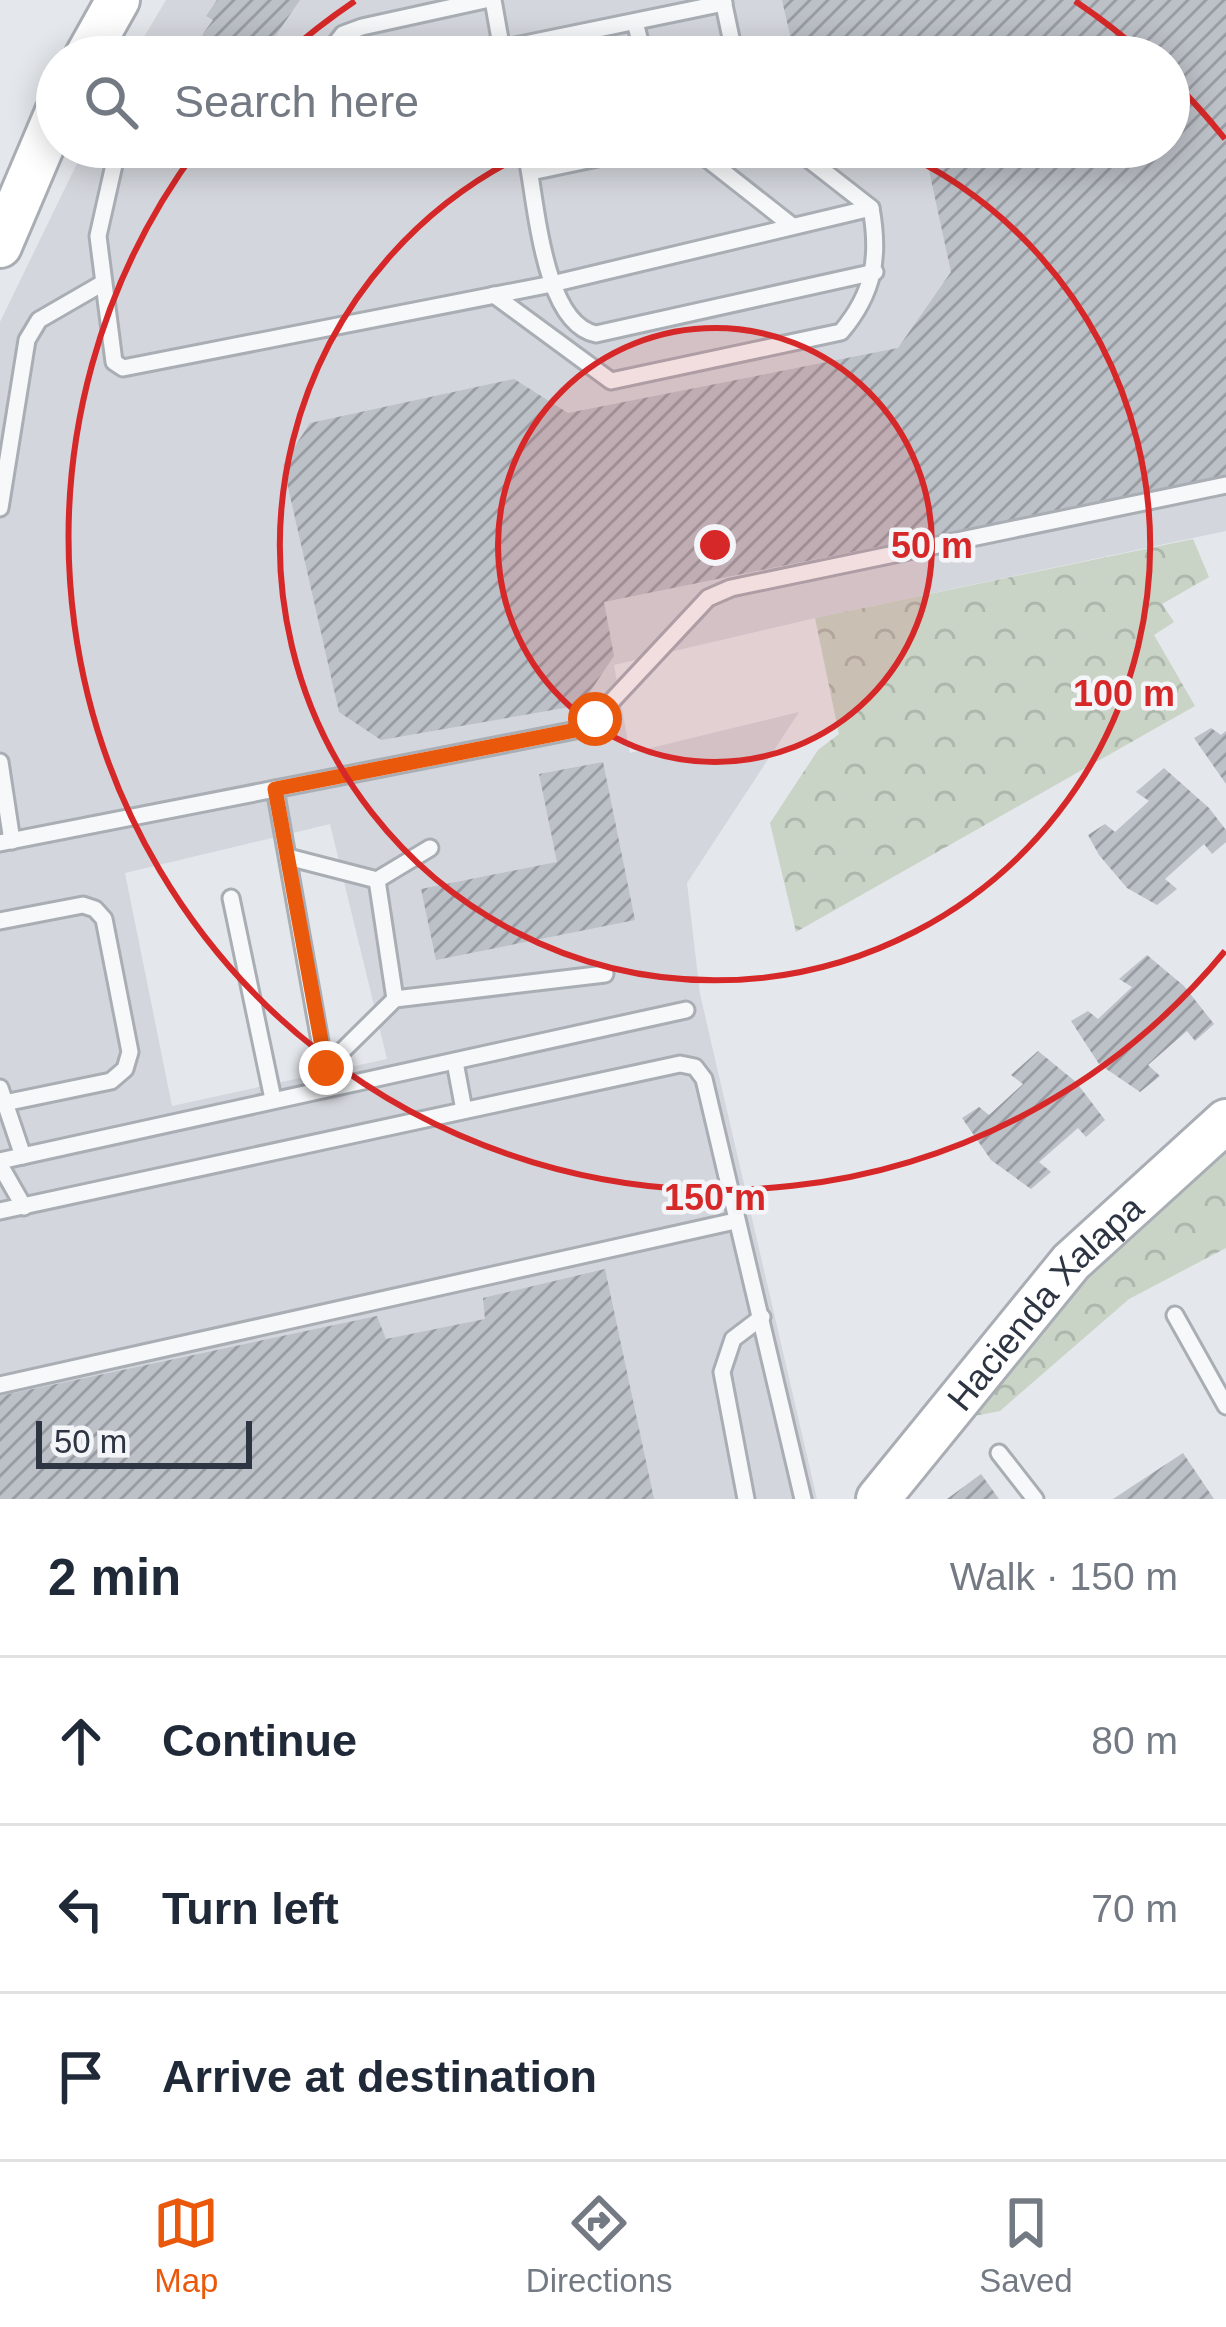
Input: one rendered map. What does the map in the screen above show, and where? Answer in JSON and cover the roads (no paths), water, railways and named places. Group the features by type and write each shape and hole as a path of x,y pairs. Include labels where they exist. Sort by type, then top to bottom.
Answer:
{"street":[{"path":"98,36 118,0"},
{"path":"0,246 36,161"},
{"name":"Hacienda Xalapa","path":"878,1499 1071,1262 1226,1121"}],"lane":[{"path":"342,36 362,27 489,0 499,36"},
{"path":"575,36 724,2 731,36"},
{"path":"635,22 639,36"},
{"path":"113,168 98,236 114,362 123,368 552,284 871,208"},
{"path":"530,168 552,284 575,326 596,334 875,272"},
{"path":"531,172 550,168"},
{"path":"719,168 791,225"},
{"path":"494,295 611,381 834,335 846,327 875,272 878,246 871,208 820,168"},
{"path":"0,508 26,340 39,320 103,283"},
{"path":"0,762 6,842 576,730 595,719 708,598 731,588 1226,485"},
{"path":"275,789 328,1087"},
{"path":"288,857 377,880 430,848"},
{"path":"377,880 395,999"},
{"path":"230,898 273,1099"},
{"path":"0,921 83,905 95,909 104,919 130,1052 125,1070 111,1081 1,1098 23,1156"},
{"path":"326,1068 395,999 605,974"},
{"path":"24,1207 0,1163 686,1010"},
{"path":"455,1062 464,1110"},
{"path":"0,1211 680,1064 695,1067 704,1079 803,1499"},
{"path":"0,1385 735,1221"},
{"path":"1175,1315 1226,1406"},
{"path":"746,1499 722,1372 733,1339 762,1317"},
{"path":"999,1454 1035,1499"}]}
